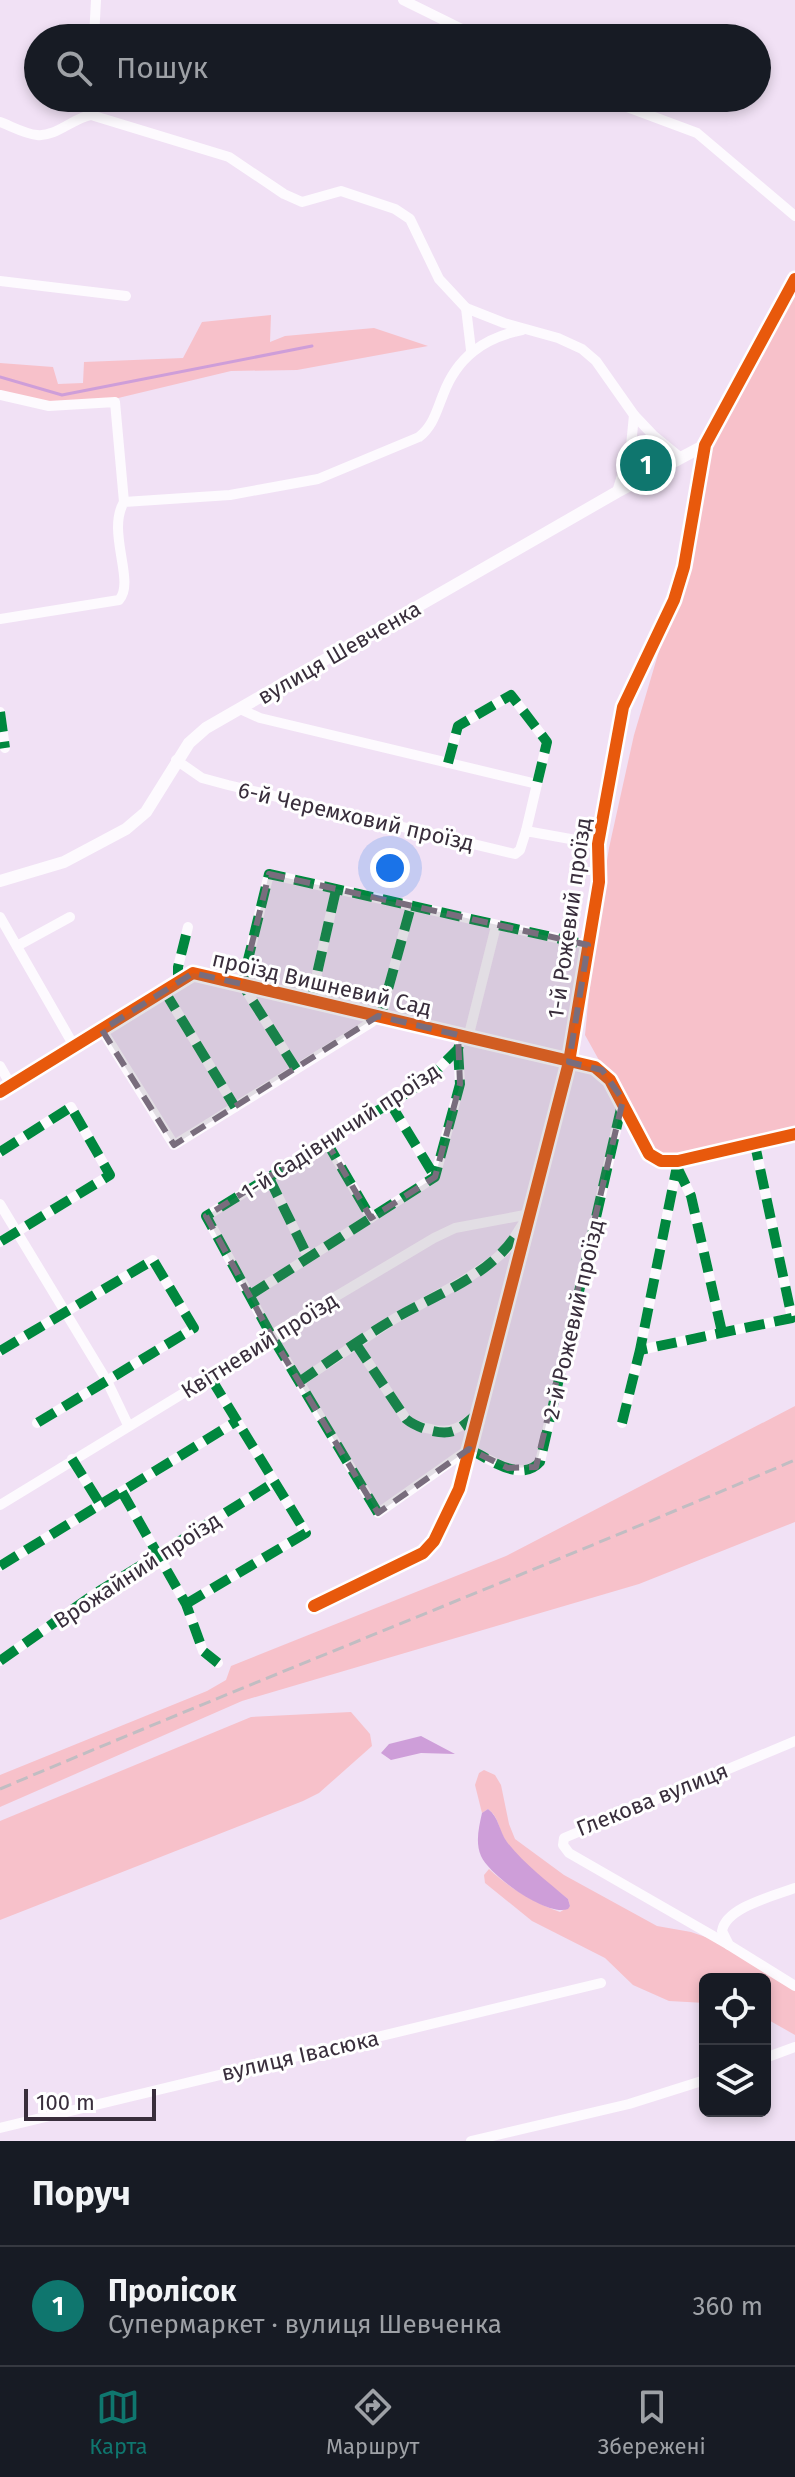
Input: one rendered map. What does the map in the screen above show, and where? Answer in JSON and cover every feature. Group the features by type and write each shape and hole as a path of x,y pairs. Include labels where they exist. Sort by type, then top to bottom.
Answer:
{"street":[{"path":"95,24 96,0"},
{"path":"403,0 423,4 457,24"},
{"path":"641,112 697,133 795,216"},
{"path":"0,122 37,135 91,115 229,157 284,194 302,202 341,191 395,209 410,219 439,279 466,308 479,315 558,338 588,354 602,368 634,415 681,458"},
{"name":"1-й Рожевий проїзд","path":"314,1606 429,1548 455,1499 569,1062 599,882 598,844 623,707 674,600 684,567 705,445 795,279"},
{"path":"0,281 126,296"},
{"path":"466,308 471,350"},
{"path":"124,502 230,495 318,479 419,437 429,429 445,389 471,350 503,334 525,329"},
{"path":"0,395 49,406 115,402 124,502 116,521 125,588 119,600 0,619"},
{"path":"617,492 631,446 634,415"},
{"path":"631,446 653,435"},
{"name":"вулиця Шевченка","path":"0,881 64,862 126,829 146,812 176,760 206,728 617,492 705,445"},
{"path":"448,763 458,726 511,695 547,742 526,831 598,844"},
{"path":"240,709 260,718 537,784"},
{"path":"0,712 5,748"},
{"name":"6-й Черемховий проїзд","path":"176,760 202,778 515,854 520,850 526,831"},
{"path":"296,1069 242,984 269,874 588,945"},
{"path":"311,1000 336,890"},
{"path":"102,1030 174,1145 378,1016 411,906"},
{"path":"0,917 74,1046"},
{"path":"17,946 70,917"},
{"name":"1-й Садівничий проїзд","path":"250,1295 206,1216 426,1081 458,1049 465,1037 496,926"},
{"path":"178,984 178,967 188,927"},
{"name":"проїзд Вишневий Сад","path":"0,1092 193,973 602,1070 623,1100 651,1157 677,1164"},
{"path":"165,992 235,1107"},
{"path":"458,1049 460,1084 435,1177 250,1295 378,1513 469,1449"},
{"path":"0,1066 11,1085"},
{"name":"2-й Рожевий проїзд","path":"469,1449 514,1470 531,1469 540,1462 623,1100"},
{"path":"390,1103 435,1177"},
{"path":"0,1152 71,1107 110,1175 0,1242"},
{"path":"677,1164 795,1134"},
{"path":"326,1141 371,1218"},
{"path":"640,1350 792,1318 755,1145"},
{"path":"677,1164 691,1196 722,1332"},
{"path":"622,1423 640,1350 677,1164"},
{"path":"269,1178 308,1257"},
{"path":"0,1204 107,1381 128,1425"},
{"path":"299,1382 493,1261 507,1249 530,1214"},
{"name":"Квітневий проїзд","path":"3,1503 210,1377 271,1335 434,1238 455,1228 530,1214"},
{"path":"0,1351 153,1260 194,1328 37,1423"},
{"path":"356,1344 413,1425 444,1432 455,1431 480,1412"},
{"path":"186,1604 306,1533 210,1377"},
{"path":"0,1566 237,1421"},
{"path":"72,1459 100,1504"},
{"name":"Врожайний проїзд","path":"0,1661 93,1595 275,1482"},
{"path":"0,1490 3,1503"},
{"path":"122,1492 186,1604 203,1651 218,1663"},
{"name":"Глекова вулиця","path":"729,1945 569,1853 563,1845 564,1838 795,1741"},
{"path":"795,1888 732,1914 723,1924 722,1931 729,1945 795,1986"},
{"name":"вулиця Івасюка","path":"0,2128 601,1983"},
{"path":"771,2056 795,2047"},
{"path":"471,2141 629,2104 699,2082"}],"highlighted area":[{"path":"269,874 588,945 569,1062 602,1070 623,1100 536,1467 508,1468 469,1449 378,1513 271,1335 206,1216 326,1141 371,1218 435,1177 460,1084 458,1035 378,1016 174,1145 102,1030 193,973 242,984"}],"shaded area":[{"path":"795,293 795,1134 678,1161 654,1159 585,1035 594,943 609,848 634,735 684,567 709,450"},
{"path":"271,315 270,342 285,336 374,328 428,346 297,370 231,371 114,399 50,404 0,392 0,363 53,367 58,384 83,383 84,362 183,358 202,322"},
{"path":"795,1406 795,1522 639,1584 242,1701 0,1807 0,1775 207,1691 226,1680 231,1666 506,1556"},
{"path":"351,1712 370,1734 372,1746 319,1793 0,1920 0,1821 251,1717"},
{"path":"421,1736 455,1754 421,1753 391,1760 381,1753 389,1744"},
{"path":"484,1770 495,1775 501,1785 515,1839 564,1875 657,1926 691,1932 729,1945 795,1986 795,2035 771,2021 771,1973 699,1973 699,2003 669,2001 633,1985 605,1958 532,1921 485,1883 484,1875 489,1869 514,1889 541,1904 560,1912 570,1906 568,1899 516,1854 491,1812 488,1809 482,1813 475,1785 479,1773"},
{"path":"488,1809 514,1850 568,1899 568,1909 559,1910 534,1901 507,1884 486,1864 479,1851 478,1840 482,1813"}],"waterway":[{"path":"0,377 62,395 312,346"}],"railway":[{"path":"0,1789 795,1460"}],"marked path":[{"path":"448,763 458,726 511,695 547,742 537,784"},
{"path":"0,712 5,748"},
{"path":"296,1069 242,984 269,874 588,945"},
{"path":"311,1000 336,890"},
{"path":"378,1016 411,906"},
{"path":"178,984 178,967 188,927"},
{"path":"165,992 235,1107"},
{"path":"378,1513 271,1335 206,1216 426,1081 458,1049 462,1036"},
{"path":"250,1295 435,1177 460,1084 458,1049"},
{"path":"390,1103 435,1177"},
{"path":"469,1449 514,1470 532,1468 540,1462 622,1104"},
{"path":"0,1152 71,1107 110,1175 0,1242"},
{"path":"326,1141 371,1218"},
{"path":"678,1161 640,1350 792,1318 755,1145"},
{"path":"677,1167 691,1196 722,1332"},
{"path":"269,1178 308,1257"},
{"path":"299,1382 380,1327 477,1273 493,1261 518,1232"},
{"path":"0,1351 153,1260 194,1328 37,1423"},
{"path":"356,1344 411,1422 430,1430 451,1432 478,1413"},
{"path":"622,1423 640,1350"},
{"path":"186,1604 306,1533 210,1377"},
{"path":"0,1566 237,1421"},
{"path":"72,1459 100,1504"},
{"path":"0,1661 93,1595 275,1482"},
{"path":"122,1492 186,1604 203,1651 218,1663"}],"cycle path":[{"path":"314,1606 423,1553 434,1541 459,1489 569,1062 599,882 598,844 623,707 674,600 684,567 705,445 795,279"},
{"path":"0,1092 193,973 595,1067 610,1080 649,1154 661,1161 678,1161 795,1134"}],"place":[{"name":"Пролісок","path":"646,465"}]}
